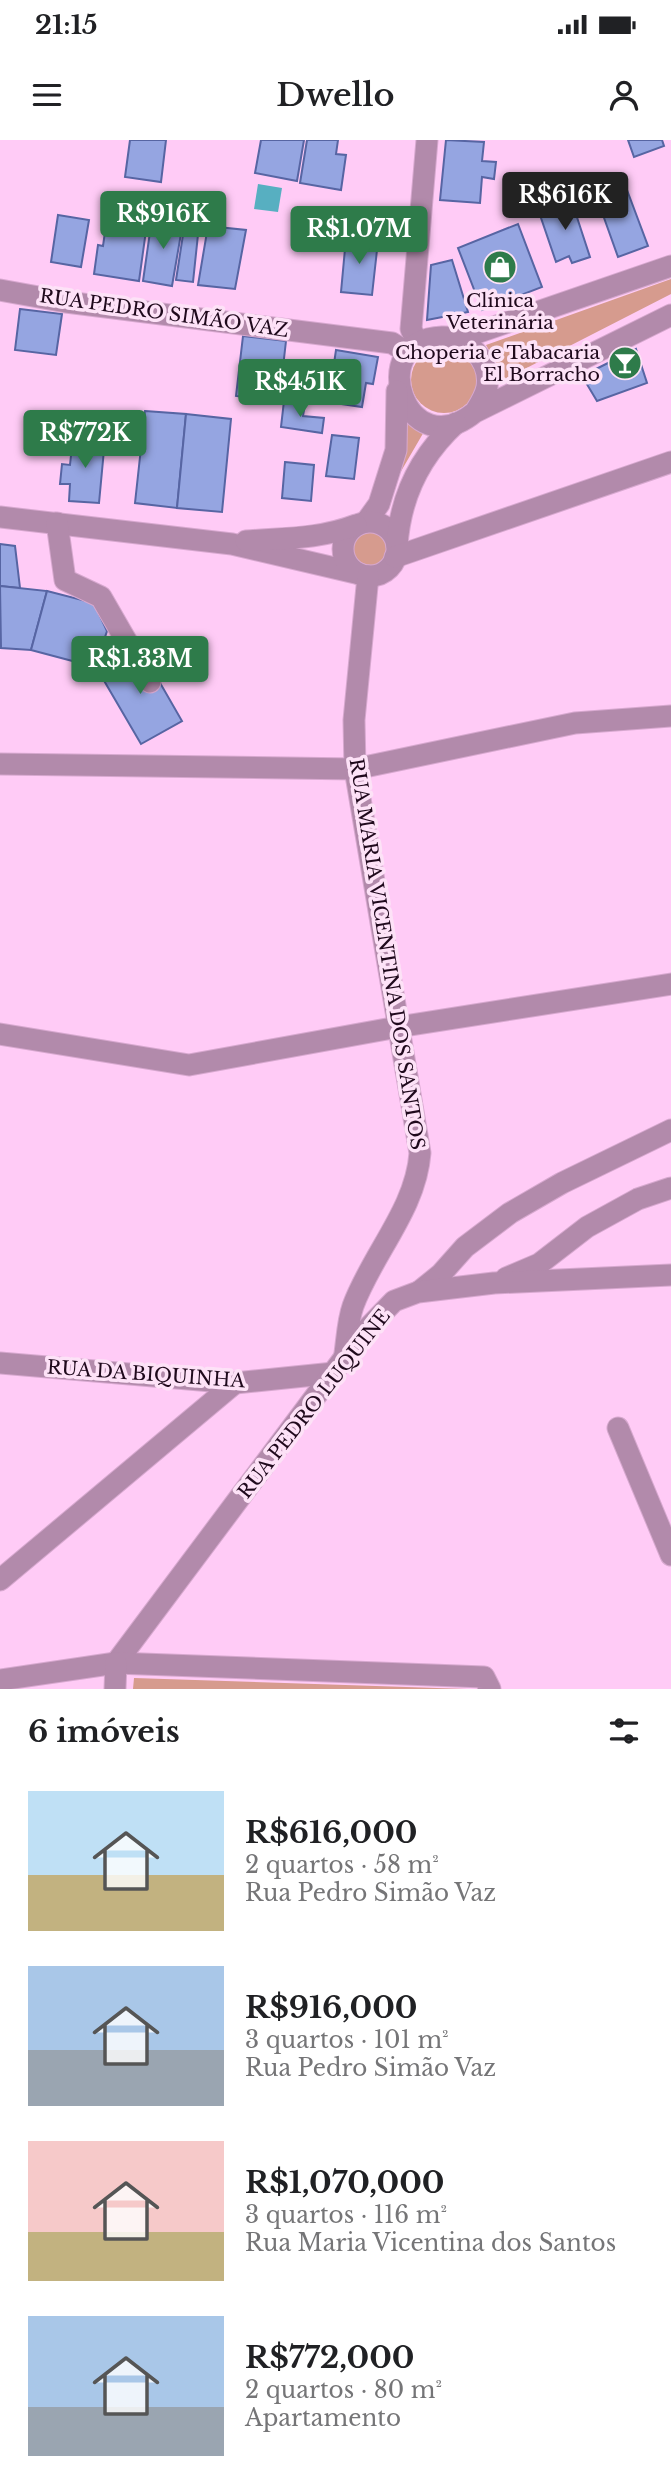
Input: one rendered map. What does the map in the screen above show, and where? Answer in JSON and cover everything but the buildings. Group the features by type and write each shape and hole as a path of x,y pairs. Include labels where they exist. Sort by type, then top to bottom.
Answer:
{"street":[{"path":"413,348 411,328 427,140"},
{"path":"459,339 671,266"},
{"name":"RUA PEDRO SIMÃO VAZ","path":"0,289 66,302 392,343 413,348"},
{"path":"0,517 225,544 364,575 385,571 396,552 399,518 407,493 424,460 456,423 671,315"},
{"path":"364,575 346,563 343,545 345,537 379,504 396,450 401,365 413,348 431,338 445,336 459,339 471,346 481,358 486,371 487,386 475,412"},
{"path":"399,381 407,407 416,417 428,423 456,423"},
{"path":"396,552 671,462"},
{"path":"225,544 312,537 375,522 390,531 395,539 396,552"},
{"path":"57,523 65,580 101,597 150,682"},
{"name":"RUA MARIA VICENTINA DOS SANTOS","path":"339,1367 353,1307 412,1191 419,1169 420,1153 355,769 354,720 364,575"},
{"path":"0,764 355,769 575,723 671,716"},
{"path":"0,1034 190,1065 398,1027 671,984"},
{"path":"418,1292 440,1274 465,1247 510,1213 671,1130"},
{"path":"494,1283 539,1264 587,1227 638,1199 671,1188"},
{"name":"RUA PEDRO LUQUINE","path":"116,1663 362,1334 394,1301 418,1292 494,1283 671,1275"},
{"name":"RUA DA BIQUINHA","path":"0,1363 235,1383 339,1367"},
{"path":"0,1580 235,1383"},
{"path":"618,1428 671,1555"},
{"path":"114,1689 116,1663"},
{"path":"0,1680 116,1663 484,1677 490,1689"}],"shaded area":[{"path":"258,184 282,188 278,212 254,209"},
{"path":"671,279 671,294 499,382 498,366 486,345"},
{"path":"438,347 450,347 468,356 475,367 475,393 468,404 457,411 438,413 425,408 416,399 411,386 411,374 416,361 425,352"},
{"path":"407,422 417,430 425,430 400,473 389,509 385,506 406,435"},
{"path":"370,529 384,535 390,549 384,563 370,569 356,563 350,549 356,535"},
{"path":"134,1678 467,1689 133,1689"}],"place":[{"name":"Clínica Veterinária","path":"500,267"},
{"name":"Choperia e Tabacaria El Borracho","path":"625,363"}]}
